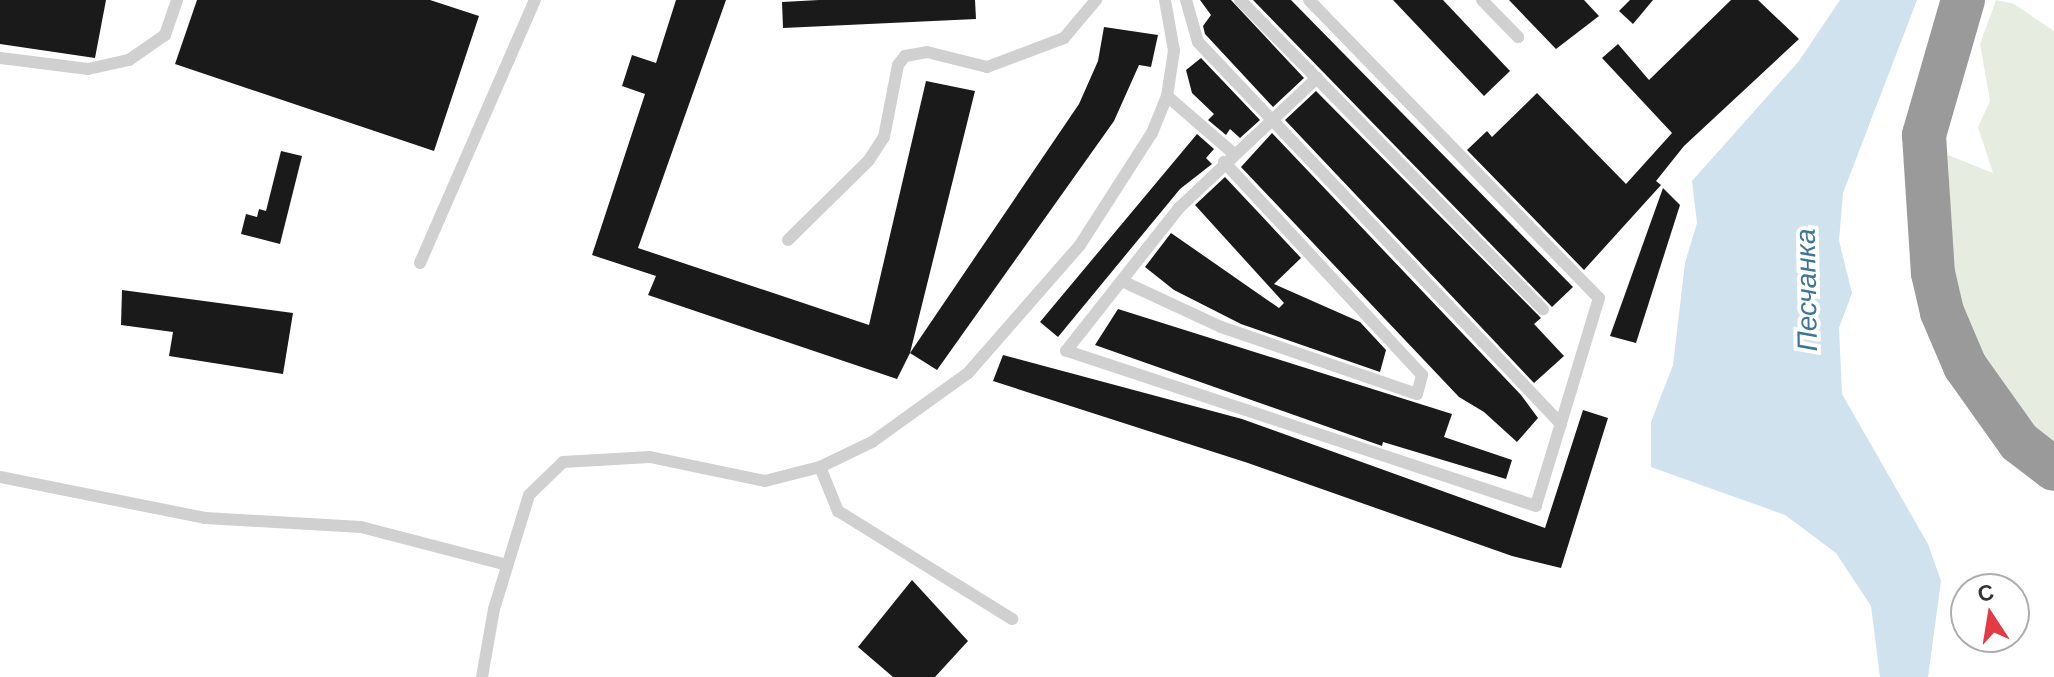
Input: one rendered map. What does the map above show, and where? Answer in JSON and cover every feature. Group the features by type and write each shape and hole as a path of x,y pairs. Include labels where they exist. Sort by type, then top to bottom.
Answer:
{"highway":[{"path":"1963,0 1924,135 1933,273 1942,312 1965,366 2019,442 2054,469"}],"lane":[{"path":"0,58 88,69 129,60 165,35 177,0"},
{"path":"420,263 535,0"},
{"path":"788,240 884,137 898,65 905,56 927,52 987,67 1064,38 1096,0"},
{"path":"482,677 507,565 529,495 563,462 650,457 765,481 820,467 872,442 968,373 1080,245 1152,133 1167,96 1174,51 1165,0"},
{"path":"1186,0 1198,42 1561,424"},
{"path":"1240,0 1543,309"},
{"path":"1309,0 1599,298 1536,506 1066,351 1179,208 1229,157 1317,78"},
{"path":"1482,0 1518,37"},
{"path":"1122,281 1221,327 1417,394 1422,375 1229,157 1167,96"},
{"path":"820,467 838,511 1012,619"},
{"path":"0,477 205,518 361,527 507,565"}],"shaded area":[{"path":"1996,0 2014,4 2054,31 2054,445 2026,423 1967,332 1954,300 1948,155 1993,173 1978,127 1990,101 1980,44"}],"water":[{"name":"Песчанка","path":"1840,0 1917,0 1843,193 1839,241 1852,293 1839,328 1842,394 1928,544 1941,581 1928,677 1880,677 1871,606 1836,553 1785,515 1651,467 1651,422 1673,365 1685,263 1697,223 1692,181 1799,61"}],"building":[{"path":"0,0 106,0 95,58 0,44"},
{"path":"197,0 430,0 479,16 434,151 175,64"},
{"path":"676,0 726,0 638,248 869,325 926,81 975,91 910,353 897,379 648,295 656,276 592,255 645,94 622,86 632,55 656,63"},
{"path":"975,0 976,19 783,28 782,2"},
{"path":"1200,0 1231,0 1304,78 1273,107 1205,34 1203,26 1211,15"},
{"path":"1253,0 1291,0 1573,287 1552,307"},
{"path":"1393,0 1443,0 1510,71 1484,96"},
{"path":"1509,0 1584,0 1599,16 1556,49"},
{"path":"1630,0 1653,0 1633,24 1619,11"},
{"path":"1731,0 1758,0 1799,39 1684,146 1656,181 1661,185 1584,270 1467,150 1487,131 1492,137 1537,93 1626,184 1672,133 1602,58 1618,44 1649,80"},
{"path":"1104,27 1158,35 1151,67 1139,65 1114,121 937,370 910,353 1079,104 1098,61"},
{"path":"1201,58 1260,120 1240,138 1230,129 1226,135 1208,120 1214,114 1192,93 1186,70"},
{"path":"1316,91 1541,318 1534,324 1564,356 1534,383 1285,120"},
{"path":"1272,133 1521,395 1538,418 1517,442 1484,412 1459,397 1241,167"},
{"path":"1197,134 1214,149 1206,158 1212,164 1180,189 1058,337 1040,322"},
{"path":"281,151 302,156 280,244 241,234 246,214 257,217 259,209 266,211"},
{"path":"1225,177 1301,258 1274,284 1360,322 1386,350 1380,372 1241,324 1174,290 1145,267 1171,233 1279,308 1284,303 1195,205"},
{"path":"1663,188 1680,205 1636,343 1610,336"},
{"path":"122,290 293,313 283,374 169,356 173,332 121,325"},
{"path":"1118,309 1452,414 1444,437 1512,460 1506,479 1383,442 1382,446 1095,345"},
{"path":"1003,355 1242,419 1545,528 1583,410 1608,418 1561,568 1512,556 1248,463 993,381"},
{"path":"912,580 968,641 935,677 893,677 858,647"}]}
